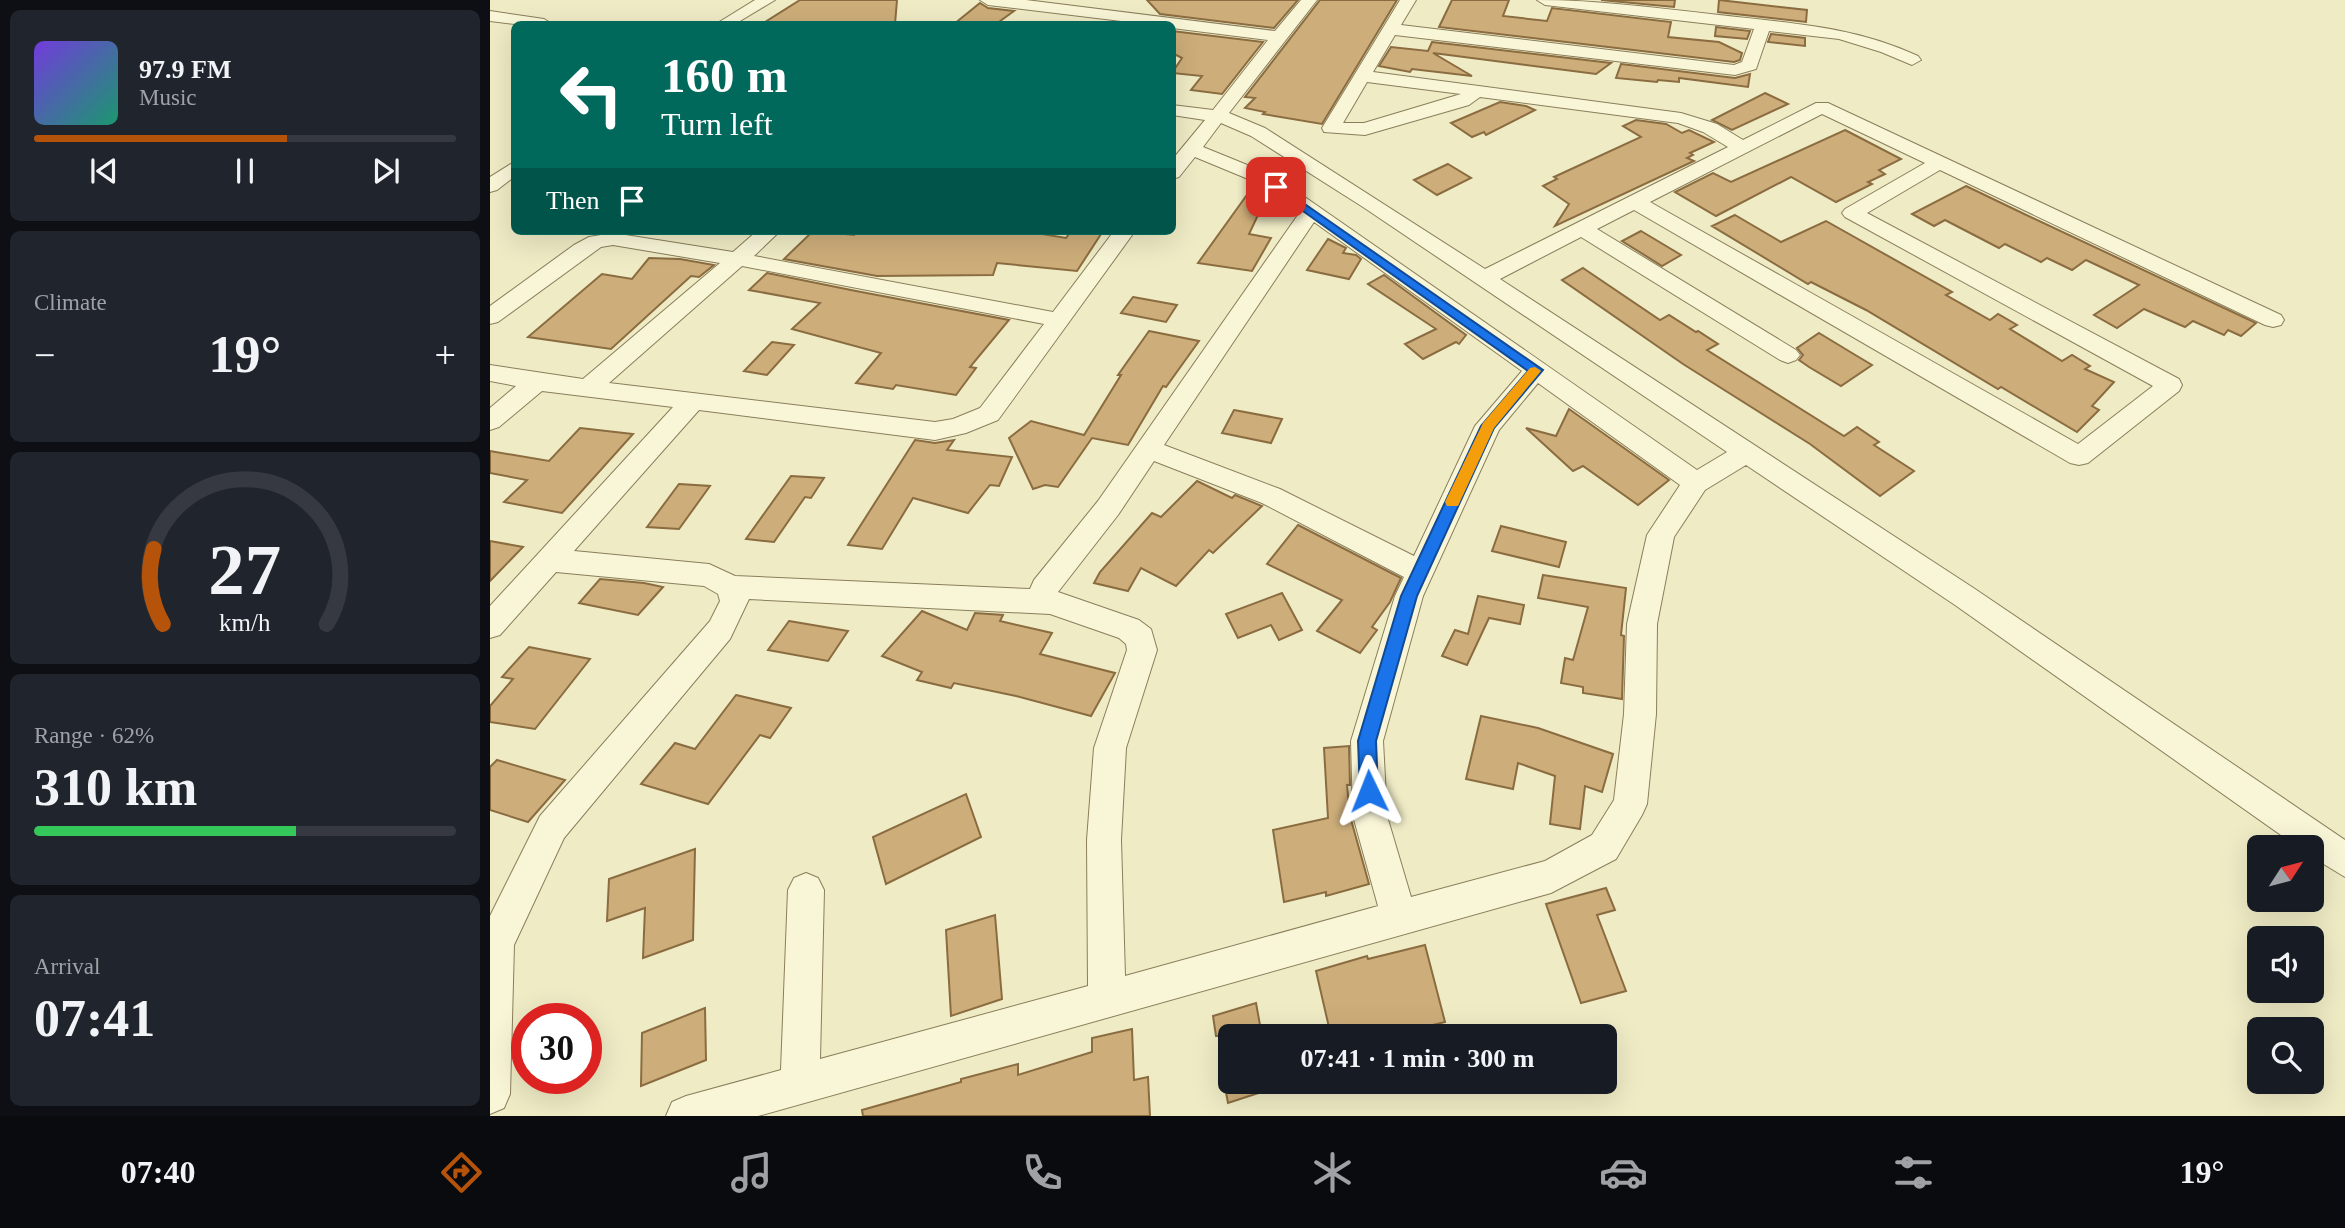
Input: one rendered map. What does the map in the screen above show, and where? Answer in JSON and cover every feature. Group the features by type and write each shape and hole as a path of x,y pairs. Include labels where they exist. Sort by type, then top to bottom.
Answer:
{"street":[{"path":"490,5 500,0"},
{"path":"729,21 767,0"},
{"path":"988,0 1034,3 1167,21"},
{"path":"1176,168 1220,116 1278,36 1309,0"},
{"path":"1408,0 1331,128 1365,129 1463,102 1477,91"},
{"path":"1545,0 1841,34 1887,48 1912,60"},
{"path":"1015,19 1034,3"},
{"path":"490,16 524,21"},
{"path":"1176,22 1278,36"},
{"path":"1390,29 1735,71 1750,65 1763,25"},
{"path":"1362,76 1681,118 1710,128 1741,146"},
{"path":"1482,279 1822,107 2273,320"},
{"path":"1176,110 1220,116 1258,132 1965,597 2345,860"},
{"path":"1192,149 1260,177 1696,483"},
{"path":"1635,202 2079,456 2170,385 1852,213 1940,162"},
{"path":"490,186 511,170"},
{"path":"1107,999 1104,840 1110,748 1142,650 1140,638 1129,629 1050,602 1043,598 1044,588 1108,508 1311,211"},
{"path":"1583,229 1788,355"},
{"path":"589,387 766,235"},
{"path":"490,373 537,382 935,431 957,427 989,414 1122,235"},
{"path":"490,317 581,249 596,241 613,239 738,259 1058,320"},
{"path":"1399,918 1370,816 1367,741 1409,596 1488,426 1536,370"},
{"path":"490,421 537,382"},
{"path":"490,626 693,401"},
{"path":"1148,449 1271,496 1420,572"},
{"path":"686,1116 1550,876 1604,847 1630,804 1640,714 1642,624 1661,535 1696,483 1747,452"},
{"path":"550,560 709,575 730,587 1050,602"},
{"path":"490,1094 496,943 552,827 720,630 735,601 730,587"},
{"path":"800,1084 806,890"}],"building":[{"path":"800,0 897,0 895,21 767,21"},
{"path":"1147,0 1298,0 1274,28 1160,14"},
{"path":"1320,0 1397,0 1322,124 1263,114 1265,112 1245,108 1255,98 1245,97"},
{"path":"1452,0 1509,0 1503,16 1547,21 1552,8 1671,22 1668,37 1719,42 1742,53 1740,60 1734,62 1439,27"},
{"path":"1601,0 1675,0 1674,7"},
{"path":"1719,0 1807,10 1806,22 1718,12"},
{"path":"980,3 988,8 1014,11 1000,21 958,21"},
{"path":"1716,27 1750,31 1747,39 1715,36"},
{"path":"1176,31 1263,42 1222,94 1191,90 1202,76 1176,73 1176,67 1182,58 1176,55"},
{"path":"1771,34 1805,38 1805,46 1768,42"},
{"path":"1432,42 1611,63 1596,74 1433,53 1472,76 1412,69 1410,72 1379,66 1391,47 1428,51"},
{"path":"1621,64 1735,78 1750,74 1748,87 1679,78 1679,82 1657,82 1616,78"},
{"path":"1765,93 1788,104 1732,130 1712,120"},
{"path":"1500,102 1535,110 1486,135 1484,132 1472,137 1451,123"},
{"path":"1636,120 1666,124 1682,133 1689,130 1714,142 1690,153 1693,155 1687,158 1694,161 1555,226 1569,204 1543,186 1557,179 1554,177 1641,137 1623,126"},
{"path":"1845,130 1901,159 1879,170 1885,174 1868,182 1872,184 1836,202 1791,177 1716,216 1675,192 1713,173 1731,182"},
{"path":"1448,164 1471,178 1437,195 1414,180"},
{"path":"1966,186 2256,323 2241,336 2228,330 2224,335 2193,321 2185,327 2144,309 2117,328 2094,315 2139,285 2086,260 2072,270 2047,258 2041,262 2005,244 1999,248 1945,220 1934,226 1912,214"},
{"path":"1249,192 1268,194 1249,234 1271,238 1252,271 1198,263"},
{"path":"1735,215 1781,242 1826,221 1952,292 1946,295 1990,320 1998,314 2017,325 2010,329 2062,361 2072,355 2090,366 2085,369 2114,382 2092,406 2099,410 2077,432 2001,387 1998,389 1866,310 1811,282 1808,284 1712,226"},
{"path":"1641,231 1681,255 1662,266 1622,241"},
{"path":"809,235 1048,235 1066,238 1068,235 1100,235 1077,271 997,263 993,275 877,276 784,259"},
{"path":"1328,239 1346,248 1343,253 1356,255 1361,259 1349,279 1307,270"},
{"path":"649,258 680,259 714,265 699,277 691,276 611,349 528,337 602,274 632,279"},
{"path":"1583,268 1660,320 1669,315 1698,331 1718,344 1707,350 1844,436 1857,427 1879,442 1874,445 1914,471 1880,496 1810,444 1683,364 1562,280"},
{"path":"767,273 1009,320 970,367 976,368 956,395 896,385 893,389 856,383 881,353 792,329 820,303 749,290"},
{"path":"1384,275 1466,335 1459,344 1456,342 1423,359 1405,344 1436,329 1368,284"},
{"path":"1133,297 1177,305 1166,322 1121,313"},
{"path":"1149,331 1199,341 1166,387 1163,386 1128,445 1092,438 1058,487 1045,485 1033,489 1009,438 1031,421 1084,435 1121,375 1118,375"},
{"path":"1819,333 1872,365 1841,386 1809,367 1799,360 1803,355 1797,348"},
{"path":"772,342 794,345 767,375 744,371"},
{"path":"1569,409 1669,480 1638,505 1583,466 1573,471 1526,428 1556,436"},
{"path":"1234,410 1282,419 1271,443 1222,433"},
{"path":"580,428 633,434 562,513 504,502 527,480 490,473 490,451 549,461"},
{"path":"915,440 935,443 954,440 947,450 1012,457 999,486 990,485 968,513 913,498 882,549 848,545"},
{"path":"791,476 824,478 811,498 805,497 774,542 746,539"},
{"path":"1197,481 1232,498 1235,495 1262,506 1213,553 1209,550 1176,586 1141,568 1128,591 1094,583 1100,572 1152,513 1161,517"},
{"path":"679,484 710,486 679,529 647,527"},
{"path":"1298,525 1401,578 1390,602 1372,627 1377,630 1360,653 1317,631 1342,600 1267,564"},
{"path":"1501,526 1566,542 1559,567 1492,551"},
{"path":"490,541 523,547 490,581"},
{"path":"1543,575 1626,588 1621,635 1624,636 1622,699 1583,693 1583,687 1561,683 1565,658 1573,660 1588,607 1538,598"},
{"path":"600,579 663,587 638,615 579,603"},
{"path":"1282,593 1302,630 1279,640 1271,625 1238,638 1226,614"},
{"path":"1478,596 1524,605 1520,624 1489,618 1467,665 1442,656 1455,630 1468,634"},
{"path":"922,611 967,630 975,613 1003,615 1000,621 1052,633 1040,654 1115,673 1091,716 954,683 951,688 917,680 922,672 882,656"},
{"path":"789,621 848,631 828,661 768,650"},
{"path":"529,647 590,659 535,729 490,722 490,706 513,679 502,677"},
{"path":"736,695 791,708 770,738 760,735 708,804 641,784 675,743 695,749"},
{"path":"1481,716 1538,728 1613,754 1602,792 1585,786 1580,829 1550,824 1555,776 1518,763 1513,789 1466,779"},
{"path":"1349,746 1350,785 1347,785 1350,816 1369,884 1326,896 1326,892 1284,902 1273,830 1328,818 1324,748"},
{"path":"497,760 565,780 528,822 490,810 490,767"},
{"path":"966,794 981,837 886,884 873,837"},
{"path":"695,849 693,940 643,958 645,908 607,921 609,879"},
{"path":"1606,888 1615,910 1597,915 1626,991 1581,1003 1546,904"},
{"path":"995,915 1002,999 951,1016 946,930"},
{"path":"1425,945 1445,1022 1328,1024 1316,971 1367,956 1368,959"},
{"path":"1256,1003 1260,1024 1218,1024 1216,1036 1213,1016"},
{"path":"705,1008 706,1060 641,1086 642,1033"},
{"path":"1132,1029 1134,1080 1148,1077 1150,1116 863,1116 862,1110 961,1082 961,1079 1018,1064 1018,1075 1092,1052 1092,1038"},
{"path":"1226,1094 1256,1094 1228,1103"}],"slow traffic":[{"path":"1453,502 1488,426 1535,371"}],"route":[{"path":"1276,187 1536,370 1488,426 1409,596 1367,741 1369,791"}]}
